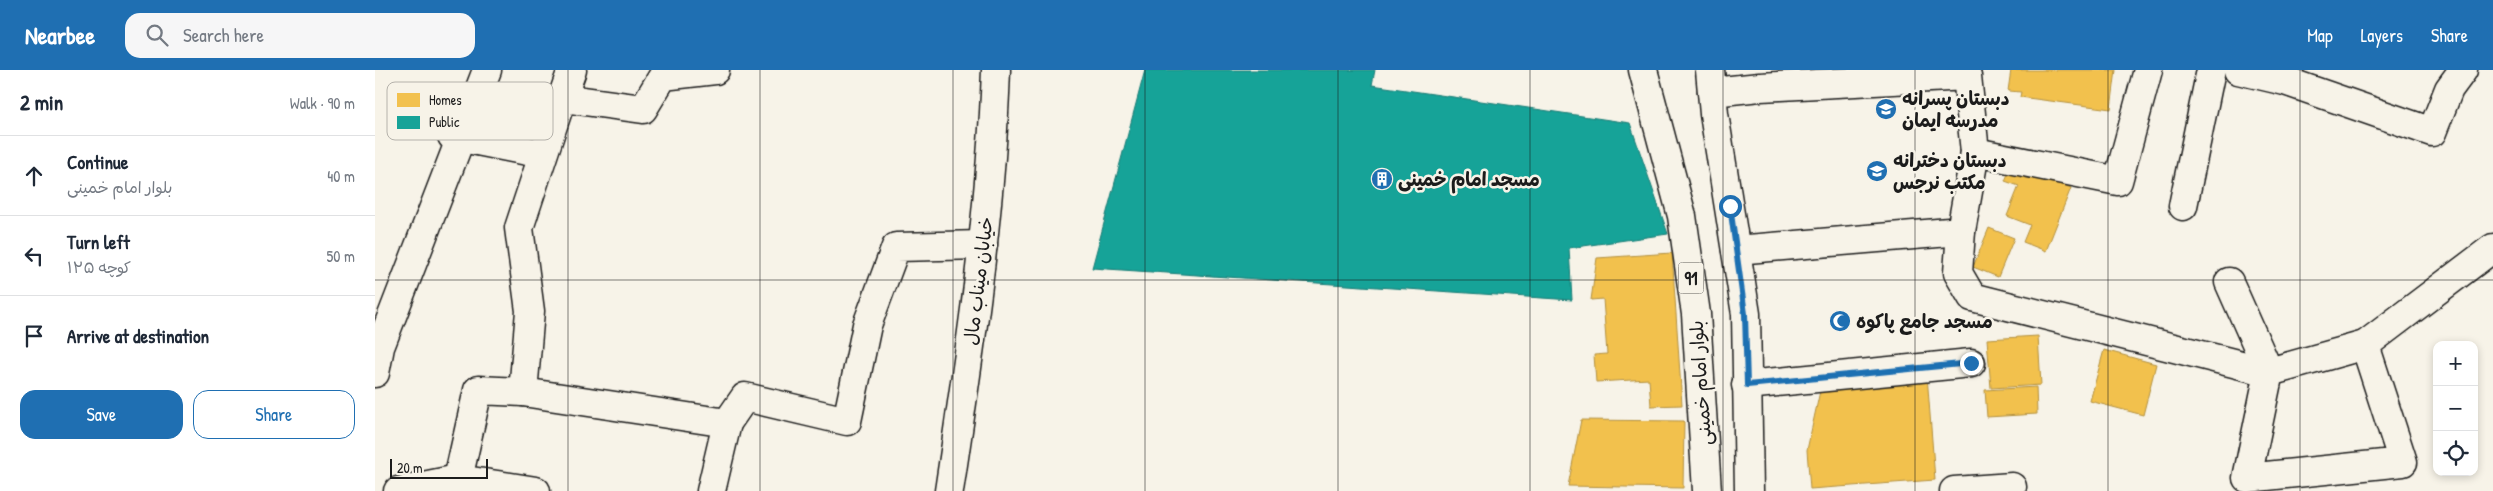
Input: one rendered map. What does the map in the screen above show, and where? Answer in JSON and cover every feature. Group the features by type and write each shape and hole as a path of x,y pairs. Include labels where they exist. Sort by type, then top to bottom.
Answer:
{"street":[{"path":"481,82 487,70"},
{"path":"553,125 572,70"},
{"path":"562,98 643,109 663,76 713,72 715,70"},
{"name":"خیابان میناب مال","path":"949,491 974,326 989,190 996,70"},
{"name":"بلوار امام خمینی","path":"1643,70 1685,236 1696,314 1707,491"},
{"path":"1975,152 2118,180 2148,70"},
{"path":"2183,206 2211,70"},
{"path":"2238,70 2285,81 2433,132 2449,89 2463,70"},
{"path":"1749,491 1745,314 1711,81 1953,74 1975,152 1961,231 1958,273 1972,297 2269,372 2365,345 2493,248"},
{"path":"375,373 380,347 455,140"},
{"path":"471,140 543,154"},
{"path":"523,392 530,311 519,228 548,140"},
{"path":"1736,250 1961,231"},
{"path":"711,491 727,423 745,397 847,421 867,325 896,247 983,245"},
{"path":"2229,282 2269,372 2247,478 2403,462 2365,345"},
{"path":"1747,385 1971,363"},
{"path":"453,485 477,390 523,392 727,423"},
{"path":"398,491 453,485 536,491"},
{"path":"1954,491 2012,487"}],"building: Homes":[{"path":"2011,70 2116,70 2111,109 2020,97 2021,92 2008,91"},
{"path":"2012,164 2071,188 2046,251 2023,242 2030,225 2007,216 2019,186 2005,181"},
{"path":"1989,228 2014,238 1998,277 1973,267"},
{"path":"1672,253 1682,405 1651,406 1649,379 1596,382 1594,355 1607,354 1603,299 1591,300 1597,258"},
{"path":"2038,336 2041,385 1991,388 1987,339"},
{"path":"2104,350 2156,364 2143,415 2090,401"},
{"path":"1927,375 1935,480 1810,489 1807,450 1822,382"},
{"path":"2036,387 2037,414 1987,417 1985,390"},
{"path":"1581,420 1684,421 1683,488 1568,486"}],"building: Public":[{"name":"مسجد امام خمینی","path":"1145,70 1375,70 1372,85 1630,123 1668,234 1569,248 1572,300 1092,268"}],"place":[{"name":"دبستان پسرانه مدرسه ایمان","path":"1886,109"},
{"name":"دبستان دخترانه مکتب نرجس","path":"1877,171"},
{"name":"مسجد امام خمینی","path":"1382,179"},
{"name":"مسجد جامع پاکوه","path":"1840,321"}],"route":[{"path":"1730,206 1745,314 1747,385 1971,363"}]}
